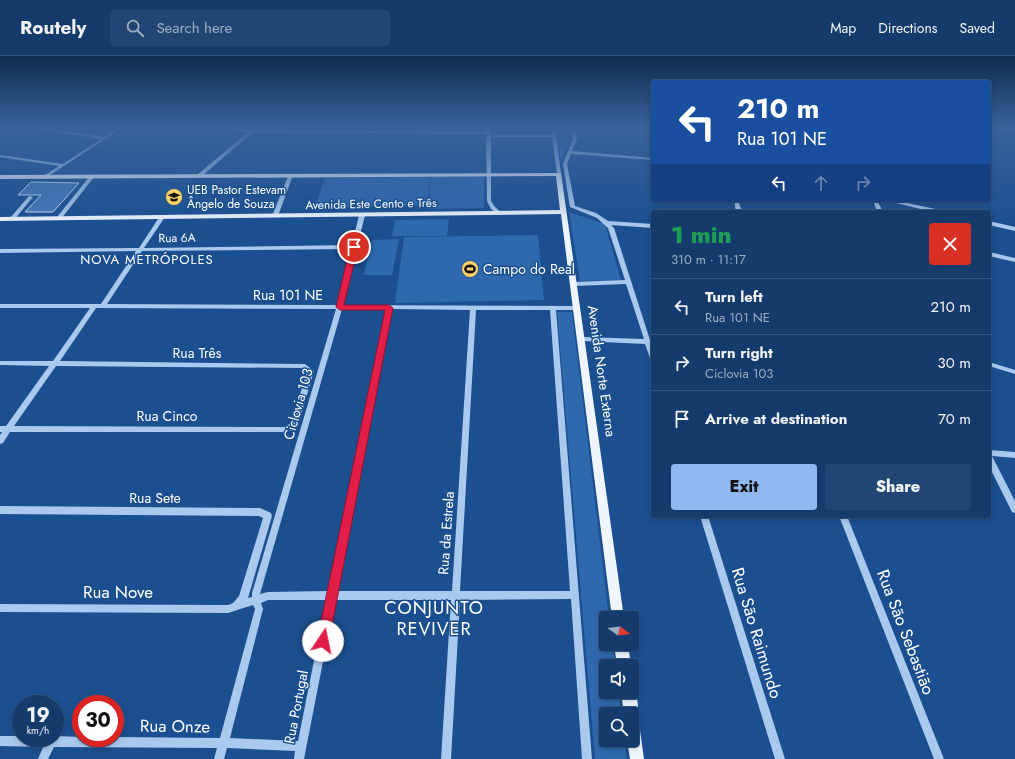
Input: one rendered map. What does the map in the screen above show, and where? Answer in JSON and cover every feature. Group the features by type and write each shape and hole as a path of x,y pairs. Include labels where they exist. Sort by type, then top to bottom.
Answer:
{"main road":[{"path":"0,178 489,173 558,174"},
{"name":"Avenida Norte Externa","path":"558,174 566,208 577,308 617,611"},
{"name":"Avenida Este Cento e Três","path":"0,219 499,213 566,208"},
{"path":"635,747 637,759"}],"street":[{"path":"30,161 62,166"},
{"path":"44,178 70,161"},
{"path":"199,176 217,161"},
{"path":"489,161 489,201 493,208 499,213"},
{"name":"Avenida Norte Externa","path":"557,161 558,174"},
{"path":"566,161 566,208 596,215 608,223 651,226"},
{"path":"275,216 291,175"},
{"path":"59,218 92,177"},
{"path":"12,219 31,197"},
{"path":"895,202 931,210"},
{"name":"Ciclovia 103","path":"219,759 259,609 256,600 258,586 340,307 362,215"},
{"path":"102,307 162,217"},
{"path":"582,339 650,341 608,223"},
{"path":"991,223 1015,229"},
{"name":"Rua 6A","path":"0,251 354,247"},
{"path":"991,254 1015,260"},
{"path":"574,284 628,282"},
{"name":"Rua 101 NE","path":"0,306 577,308"},
{"path":"0,441 94,306"},
{"name":"Rua Portugal","path":"299,759 389,308"},
{"name":"Rua da Estrela","path":"446,759 473,308"},
{"path":"553,308 587,759"},
{"name":"Rua Três","path":"0,364 303,366 308,367 311,371 303,397"},
{"path":"991,365 1015,372"},
{"path":"303,397 314,397"},
{"name":"Rua Cinco","path":"0,429 285,430 294,425 303,397"},
{"path":"991,453 1015,455"},
{"path":"991,462 1015,509"},
{"name":"Rua Sete","path":"0,510 263,512 268,516 242,599 236,607"},
{"name":"Rua São Raimundo","path":"705,518 780,759"},
{"name":"Rua São Sebastião","path":"844,518 938,759"},
{"name":"Rua Nove","path":"0,608 228,609 268,596 575,595"},
{"name":"Rua Onze","path":"0,741 12,741"},
{"name":"Rua Onze","path":"64,741 223,743 302,746"},
{"path":"43,759 48,747"}],"shaded area":[{"path":"484,175 484,208 428,209 431,176"},
{"path":"430,177 427,206 315,208 325,178"},
{"path":"569,212 605,224 621,280 580,281"},
{"path":"449,219 447,236 392,236 395,220"},
{"name":"Campo do Real","path":"538,235 544,300 395,303 404,237"},
{"path":"399,239 392,275 364,275 372,240"},
{"path":"557,312 572,312 608,611 599,611 599,651 614,651 614,659 599,659 599,699 619,699 620,707 599,707 599,747 625,747 627,759 595,759"}],"building":[{"path":"31,182 79,183 53,212 25,212 41,195 18,195"}],"place":[{"name":"UEB Pastor Estevam Ângelo de Souza","path":"174,197"},
{"name":"Campo do Real","path":"470,269"}],"district":[{"name":"NOVA METRÓPOLES","path":"147,259"},
{"name":"CONJUNTO REVIVER","path":"434,618"}],"route":[{"path":"323,641 389,308 340,307 354,247"}]}
